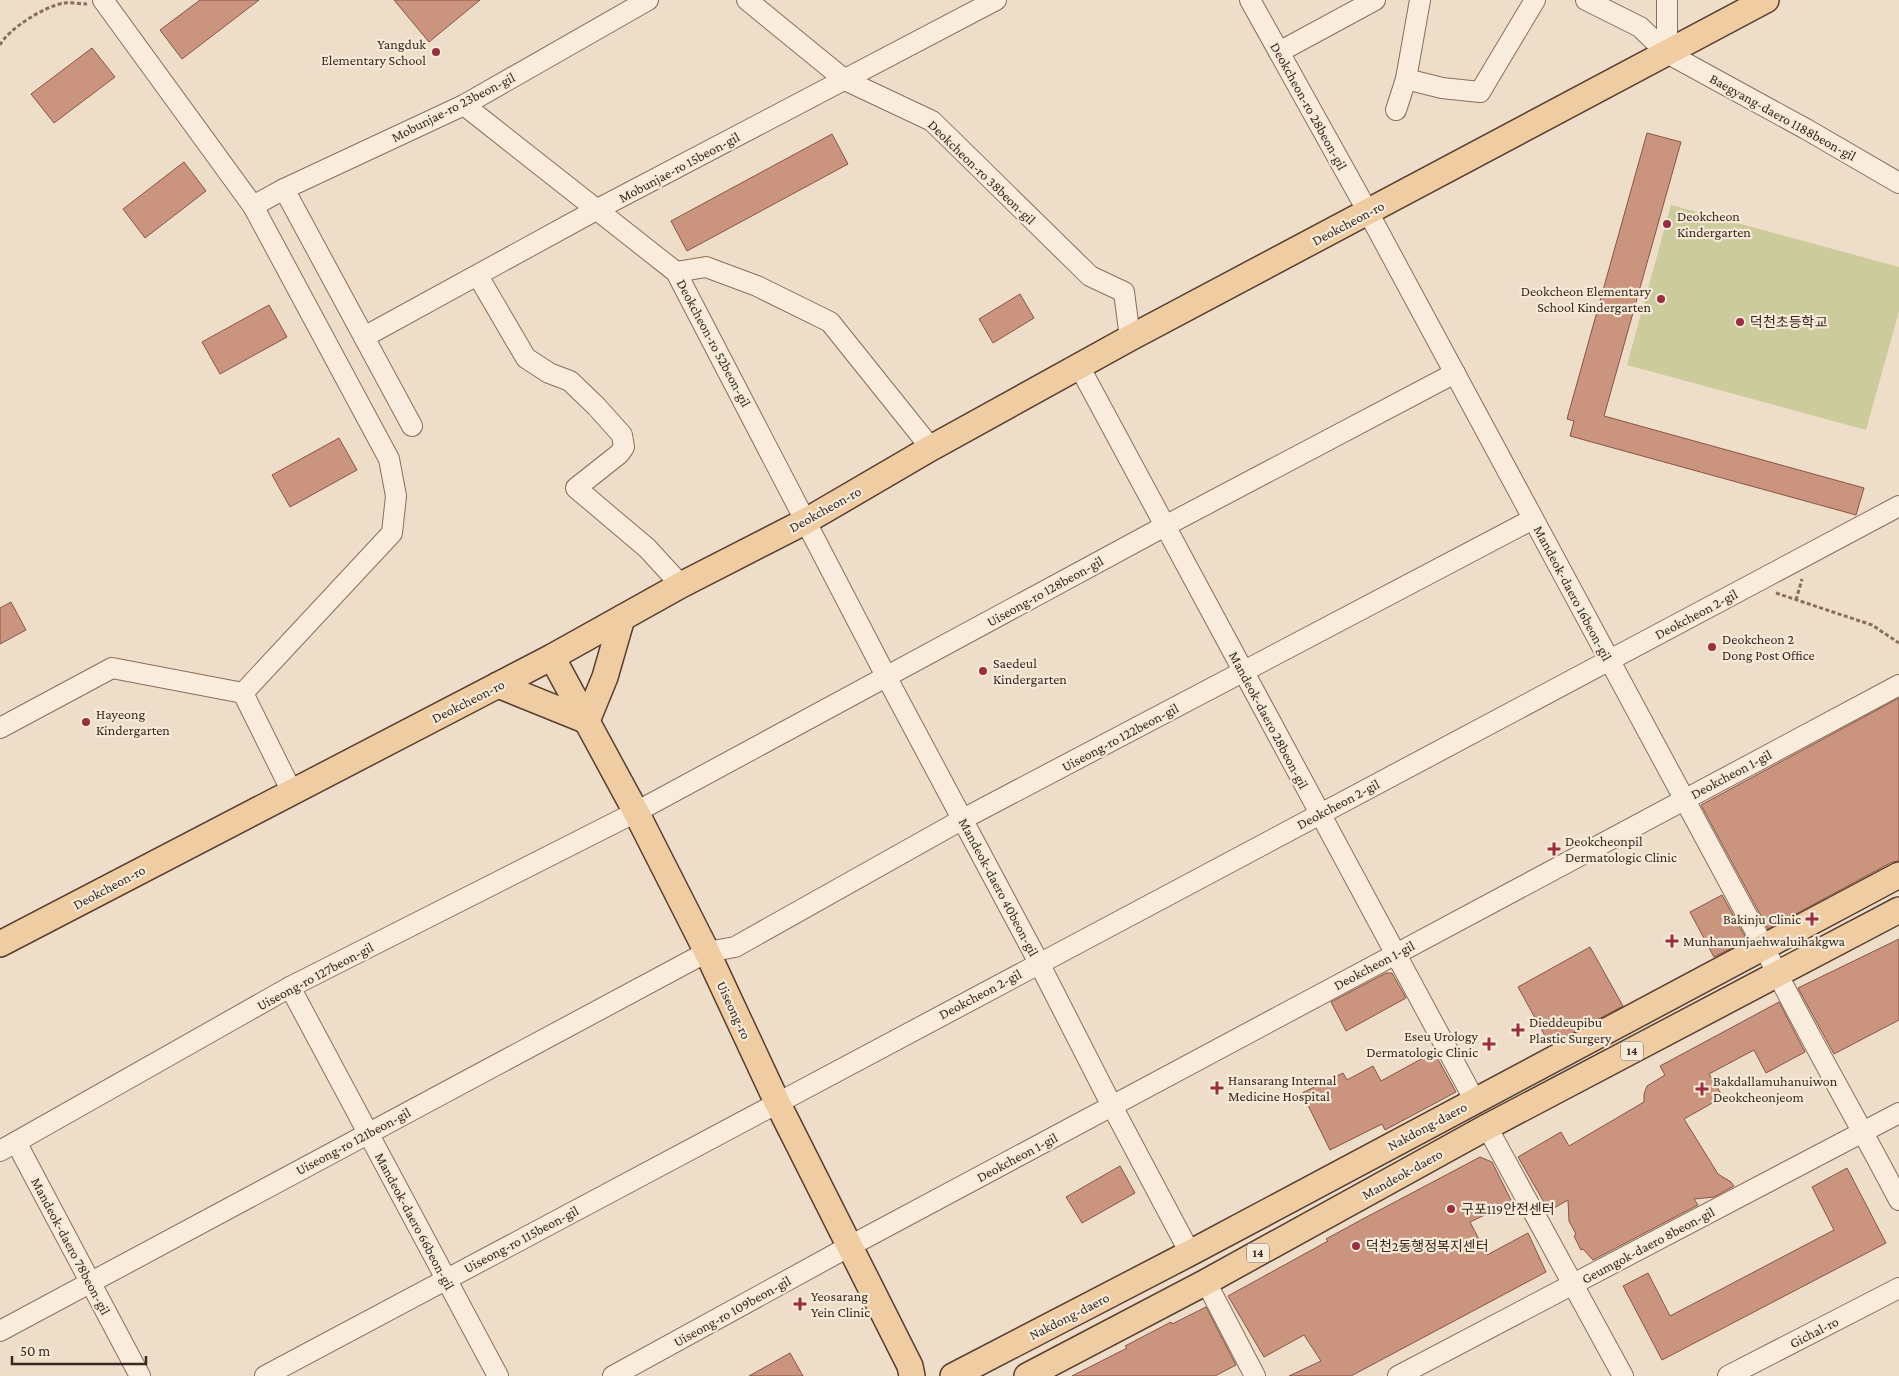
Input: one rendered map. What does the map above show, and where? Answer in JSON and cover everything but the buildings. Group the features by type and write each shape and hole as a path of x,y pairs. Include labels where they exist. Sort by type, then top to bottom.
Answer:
{"main road":[{"name":"Deokcheon-ro","path":"0,944 552,657 681,585 806,521 931,448 1130,338 1766,0"},
{"path":"498,685 586,721 605,676 622,618"},
{"name":"Uiseong-ro","path":"552,657 636,812 707,952 777,1102 914,1373"},
{"name":"Nakdong-daero","path":"953,1376 1190,1253 1899,875"},
{"name":"Mandeok-daero","path":"1027,1376 1206,1282 1487,1127 1899,910"}],"street":[{"name":"Mobunjae-ro 23beon-gil","path":"253,206 284,189 464,105 648,0"},
{"name":"Deokcheon-ro 38beon-gil","path":"747,0 846,80 932,121 1090,276 1124,292 1130,338"},
{"name":"Mobunjae-ro 15beon-gil","path":"364,336 478,276 596,210 996,0"},
{"name":"Deokcheon-ro 28beon-gil","path":"1250,0 1368,212"},
{"path":"1279,52 1375,0"},
{"path":"1396,110 1406,79 1420,0"},
{"path":"1406,79 1442,88 1480,92 1535,0"},
{"name":"Baegyang-daero 1188beon-gil","path":"1586,0 1640,27 1666,53 1797,124 1899,183"},
{"path":"1666,53 1667,0"},
{"path":"105,3 253,206 389,459 396,496 392,533 243,693"},
{"name":"Deokcheon-ro 52beon-gil","path":"464,105 676,272 806,521"},
{"path":"284,189 412,426"},
{"name":"Mandeok-daero 16beon-gil","path":"1368,212 1899,1200"},
{"path":"676,272 706,267 757,286 830,322 931,448"},
{"path":"478,276 526,358 549,373 570,381 622,435 624,447 619,454 576,488 647,548 681,585"},
{"name":"Mandeok-daero 28beon-gil","path":"1079,366 1475,1101"},
{"name":"Uiseong-ro 128beon-gil","path":"636,812 1165,526 1455,373"},
{"name":"Deokcheon 2-gil","path":"777,1102 1899,506"},
{"name":"Uiseong-ro 122beon-gil","path":"707,952 735,947 963,820 1534,519"},
{"name":"Mandeok-daero 40beon-gil","path":"806,521 1190,1253"},
{"path":"0,728 112,668 243,693"},
{"name":"Deokcheon 1-gil","path":"850,1246 1899,685"},
{"path":"243,693 292,792"},
{"name":"Uiseong-ro 127beon-gil","path":"8,1146 290,988 636,812"},
{"name":"Uiseong-ro 121beon-gil","path":"0,1331 707,952"},
{"name":"Mandeok-daero 66beon-gil","path":"290,988 498,1376"},
{"name":"Uiseong-ro 115beon-gil","path":"265,1376 777,1102"},
{"name":"Geumgok-daero 8beon-gil","path":"1398,1376 1899,1113"},
{"path":"1487,1127 1623,1376"},
{"name":"Mandeok-daero 78beon-gil","path":"8,1146 90,1282 140,1376"},
{"name":"Uiseong-ro 109beon-gil","path":"613,1376 850,1246"},
{"path":"1206,1282 1255,1376"},
{"name":"Gichal-ro","path":"1728,1376 1899,1288"}],"path":[{"path":"0,45 4,38 34,15 64,3 105,3"},
{"path":"1764,578 1772,592 1872,625 1899,643"}],"green space":[{"path":"1671,205 1899,267 1899,311 1866,430 1627,365"}],"place":[{"name":"Yangduk Elementary School","path":"436,52"},
{"name":"Deokcheon Kindergarten","path":"1667,224"},
{"name":"Deokcheon Elementary School Kindergarten","path":"1661,299"},
{"name":"덕천초등학교","path":"1740,322"},
{"name":"Deokcheon 2 Dong Post Office","path":"1712,647"},
{"name":"Saedeul Kindergarten","path":"983,671"},
{"name":"Hayeong Kindergarten","path":"86,722"},
{"name":"Deokcheonpil Dermatologic Clinic","path":"1554,849"},
{"name":"Bakinju Clinic","path":"1812,919"},
{"name":"Munhanunjaehwaluihakgwa","path":"1672,941"},
{"name":"Dieddeupibu Plastic Surgery","path":"1518,1030"},
{"name":"Eseu Urology Dermatologic Clinic","path":"1489,1044"},
{"name":"Hansarang Internal Medicine Hospital","path":"1217,1088"},
{"name":"Bakdallamuhanuiwon Deokcheonjeom","path":"1702,1089"},
{"name":"구포119안전센터","path":"1451,1209"},
{"name":"덕천2동행정복지센터","path":"1356,1246"},
{"name":"Yeosarang Yein Clinic","path":"800,1304"}]}
